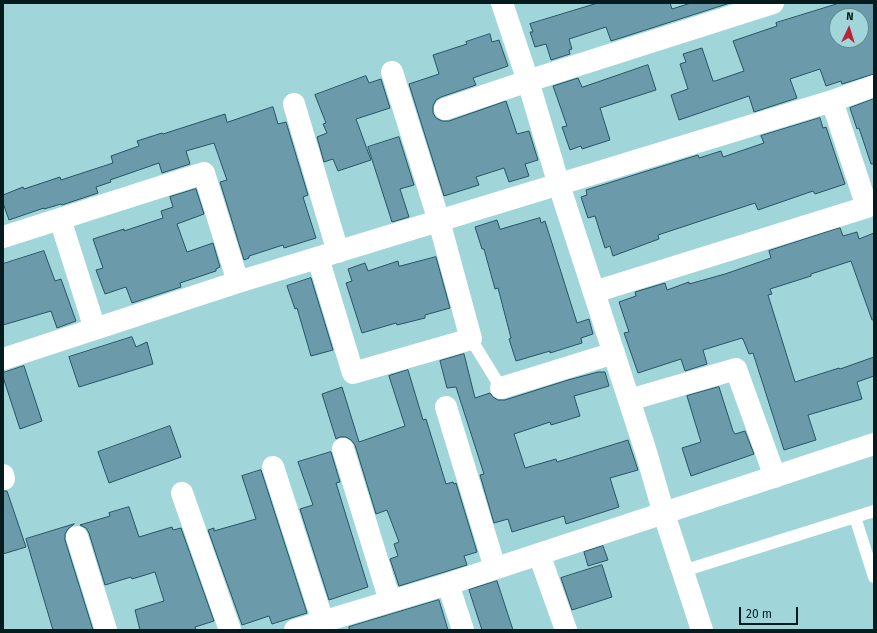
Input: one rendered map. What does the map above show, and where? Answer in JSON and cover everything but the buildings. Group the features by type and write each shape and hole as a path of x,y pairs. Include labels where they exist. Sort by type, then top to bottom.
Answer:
{"street":[{"path":"502,3 528,80 559,185 702,630"},
{"path":"445,109 528,80 773,3"},
{"path":"294,104 328,255 352,373 471,339 439,221 392,72"},
{"path":"3,359 238,282 832,101 874,86"},
{"path":"594,292 867,208 832,101"},
{"path":"3,237 204,173 238,282"},
{"path":"60,219 95,329"},
{"path":"501,388 614,353"},
{"path":"629,400 736,369 775,477"},
{"path":"446,408 495,568"},
{"path":"295,630 333,623 390,601 448,584 664,514 874,444"},
{"path":"343,449 390,601"},
{"path":"273,467 333,623"},
{"path":"182,493 230,630"},
{"path":"77,537 106,630"},
{"path":"539,554 566,630"},
{"path":"448,584 464,630"}],"lane":[{"path":"471,339 501,388"},
{"path":"683,571 874,511"},
{"path":"855,517 874,577"}]}
